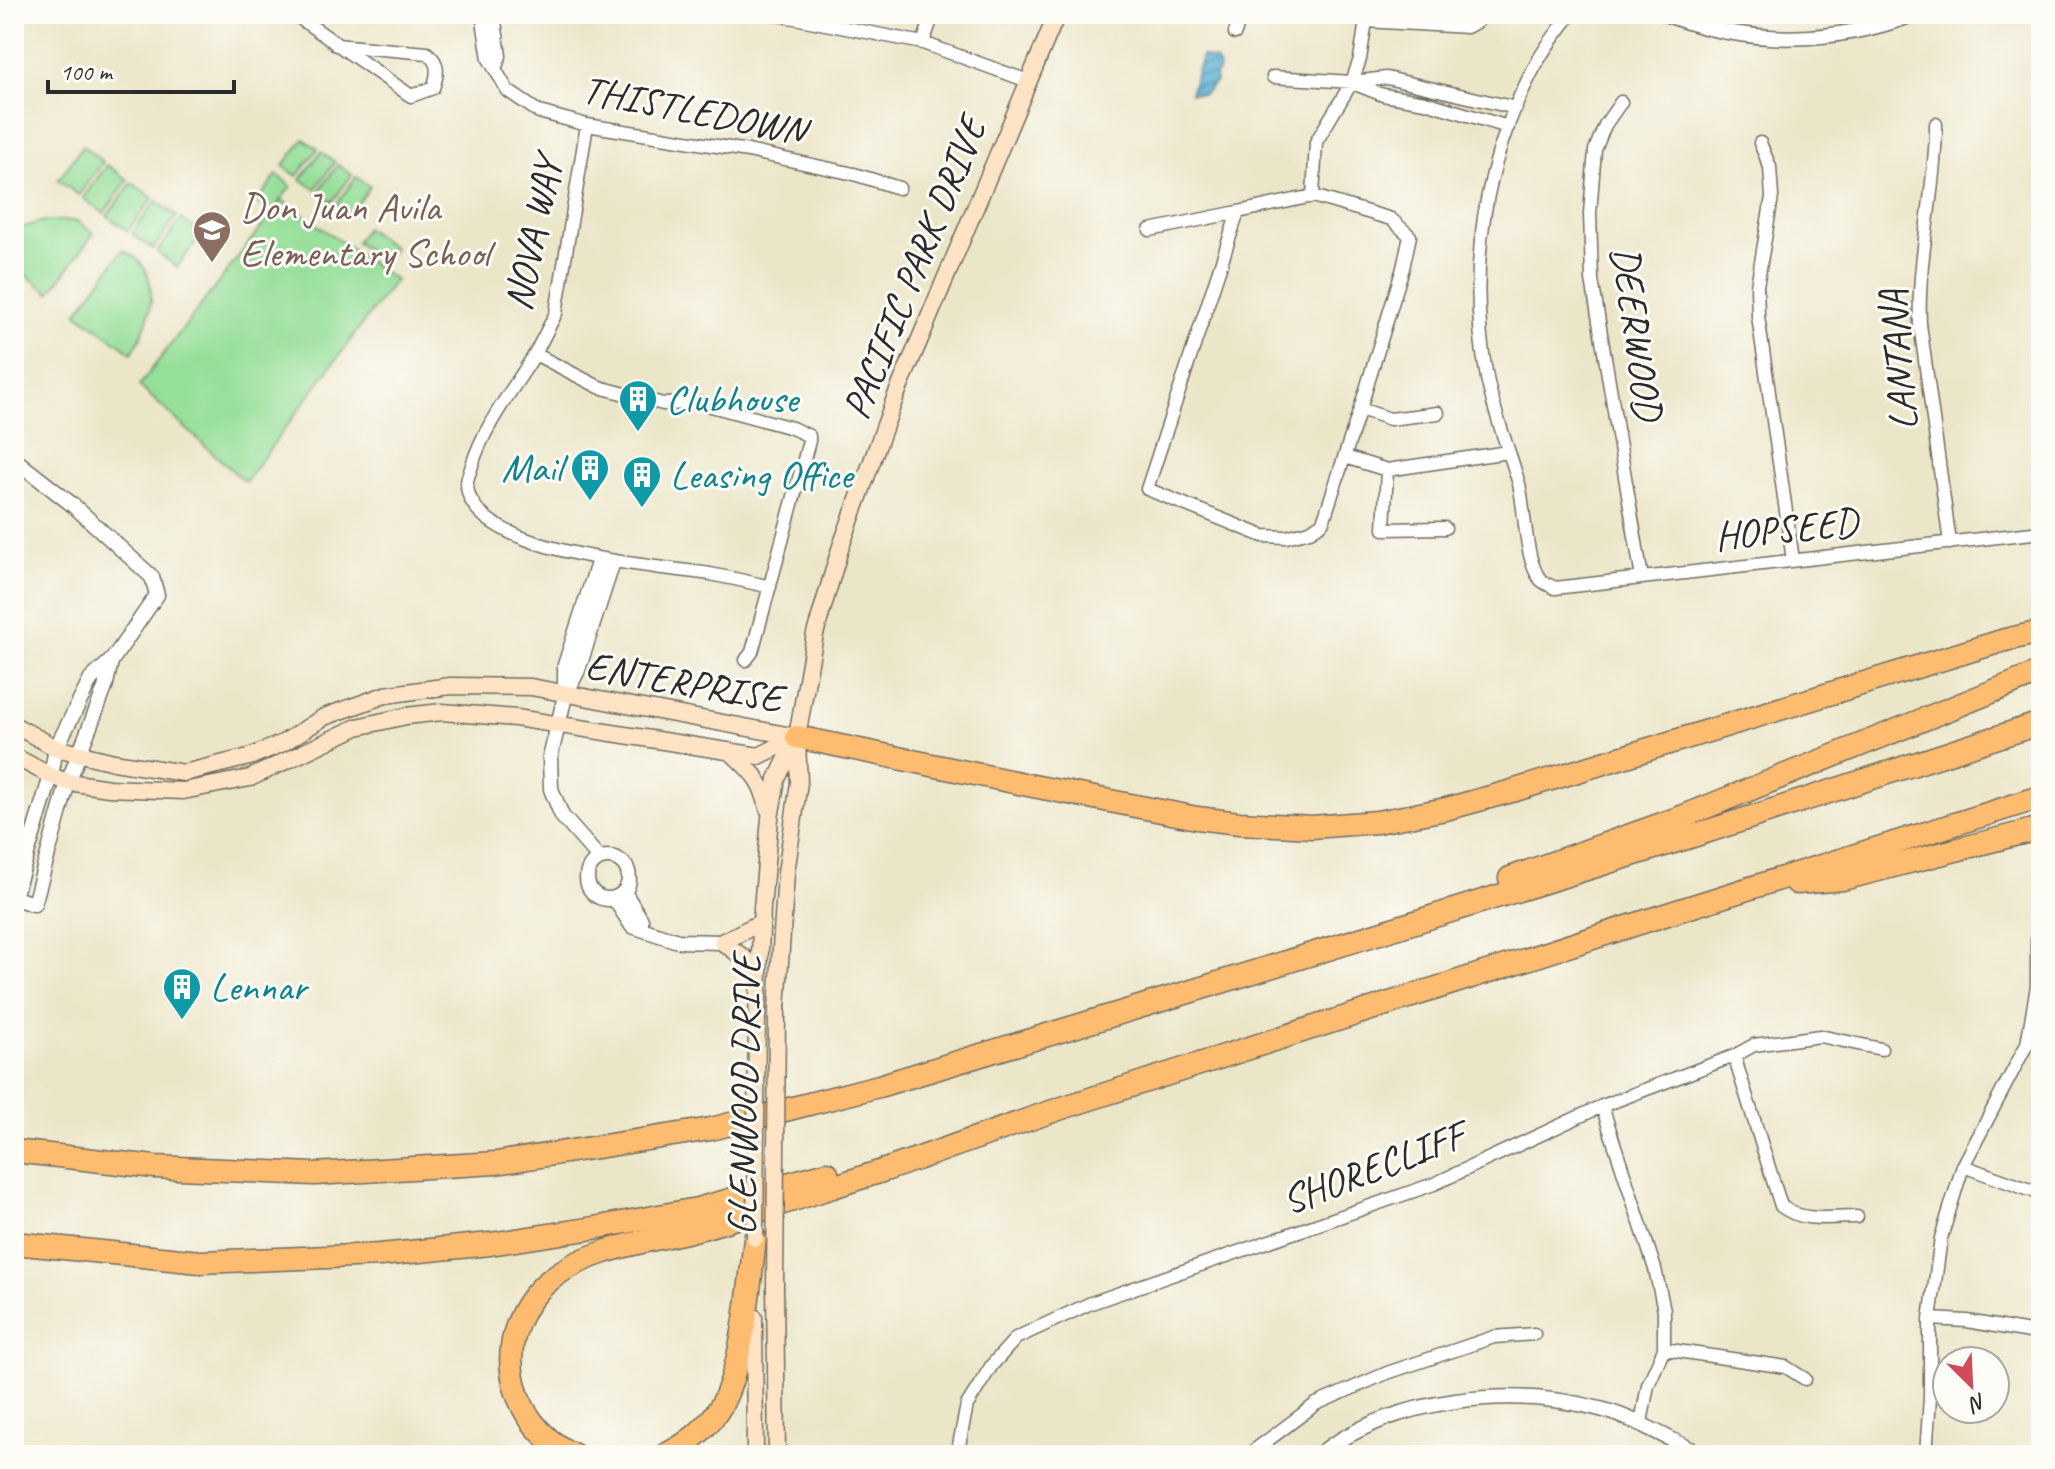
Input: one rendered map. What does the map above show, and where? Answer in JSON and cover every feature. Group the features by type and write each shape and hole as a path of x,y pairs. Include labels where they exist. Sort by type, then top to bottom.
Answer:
{"highway":[{"path":"797,737 1197,818 1312,827 1377,822 1446,809 1512,791 1990,644 2041,632"},
{"path":"1192,991 1684,816 2041,672"},
{"path":"14,1151 155,1167 314,1174 496,1163 711,1129 894,1082 1693,836 2041,723"},
{"path":"574,1455 552,1444 534,1426 522,1405 509,1349 516,1324 536,1292 555,1276 585,1260 626,1246 701,1228 1063,1108 2041,797"},
{"path":"1752,887 1843,879 2041,828"},
{"path":"14,1243 200,1262 380,1255 490,1244 697,1209 1063,1108"},
{"path":"665,1455 702,1431 719,1410 733,1375 751,1296 755,1238"}],"main road":[{"name":"PACIFIC PARK DRIVE","path":"757,1019 770,818 777,779 797,737 815,634 840,549 895,398 1057,14"},
{"name":"ENTERPRISE","path":"14,725 56,748 114,762 184,773 249,757 283,743 324,717 385,695 450,686 531,687 565,696 797,737"},
{"name":"ENTERPRISE","path":"14,756 68,782 109,788 183,791 250,778 357,727 442,712 557,724 759,756 797,737"},
{"name":"GLENWOOD DRIVE","path":"777,1455 777,1008 786,873 799,782 797,737"},
{"path":"731,752 763,786 770,818"},
{"path":"759,974 722,942 762,922"},
{"name":"GLENWOOD DRIVE","path":"755,1238 757,1019"},
{"name":"GLENWOOD DRIVE","path":"751,1296 755,1455"}],"street":[{"path":"294,14 336,45 411,96 433,88 438,75 434,58 427,53 336,45"},
{"name":"THISTLEDOWN","path":"482,14 489,59 508,91 539,112 587,125 748,151 854,174 899,188"},
{"path":"494,14 500,56 495,69"},
{"path":"774,14 923,43 1028,81"},
{"path":"923,43 933,14"},
{"path":"1235,33 1241,14"},
{"path":"1313,196 1316,142 1352,82 1360,59 1364,18 1467,27 1478,21 1479,14"},
{"path":"1345,457 1387,470 1508,452 1487,380 1479,322 1478,271 1482,225 1491,180 1516,108 1540,57 1571,14"},
{"path":"1665,14 1721,32 1751,37 1809,37 1866,22 1915,14"},
{"path":"1273,77 1352,82 1387,78 1516,108"},
{"path":"1352,82 1383,95 1425,102 1508,127"},
{"name":"DEERWOOD","path":"1621,102 1605,125 1595,150 1590,213 1592,280 1642,578"},
{"name":"LANTANA","path":"1936,124 1936,159 1919,296 1920,324 1950,543"},
{"name":"NOVA WAY","path":"587,125 556,313 535,354 489,424 478,447 467,482 471,498 480,511 508,530 546,547 606,561 710,574 770,587"},
{"path":"1760,143 1770,167 1772,197 1757,286 1758,316 1793,560"},
{"path":"1150,230 1313,196 1391,219 1410,236 1360,409 1322,523 1310,531 1286,537 1263,536 1147,489 1238,212"},
{"name":"NOVA WAY","path":"535,354 599,387 663,404 700,403 792,428 809,436 752,652 746,660"},
{"path":"1360,409 1390,419 1438,413"},
{"name":"HOPSEED","path":"1508,452 1524,509 1531,561 1541,580 1555,588 2041,532"},
{"path":"14,459 74,506 152,577 157,595 112,660 91,679 56,748 51,776 14,898 34,904 68,782 105,688 112,660"},
{"path":"1387,470 1384,529 1445,528"},
{"path":"599,858 562,816 551,789 550,758 565,696 565,665 606,561"},
{"path":"610,856 626,865 630,877 619,895 599,897 589,889 587,871 599,858 610,856"},
{"path":"619,895 641,920 641,929 678,941 722,942"},
{"path":"1926,1455 1930,1319 1941,1238 1963,1166 2027,1044 2037,986 2040,922"},
{"name":"SHORECLIFF","path":"957,1455 967,1405 992,1365 1016,1338 1091,1303 1434,1184 1602,1106 1734,1056 1754,1045 1820,1036 1881,1049"},
{"path":"2027,1044 2041,1046"},
{"path":"1734,1056 1781,1206 1792,1215 1805,1218 1857,1217"},
{"path":"1602,1106 1655,1269 1664,1310 1664,1349 1648,1385 1641,1423"},
{"path":"1963,1166 2041,1194"},
{"path":"1930,1319 1967,1321 2041,1334"},
{"path":"1248,1455 1316,1404 1387,1373 1494,1337 1534,1334"},
{"path":"1664,1349 1786,1367 1805,1379"},
{"path":"1318,1455 1358,1431 1411,1411 1468,1399 1529,1397 1605,1410 1641,1423 1703,1455"}],"green space":[{"path":"304,139 318,149 297,176 283,166"},
{"path":"83,146 103,162 79,195 58,180"},
{"path":"321,152 335,162 315,189 301,179"},
{"path":"107,165 128,180 104,213 83,198"},
{"path":"338,165 352,175 332,202 318,192"},
{"path":"277,175 291,186 271,213 257,202"},
{"path":"356,177 370,187 349,215 336,205"},
{"path":"132,183 153,198 128,231 107,216"},
{"path":"282,200 395,280 245,482 139,386"},
{"path":"156,201 177,216 153,249 132,234"},
{"path":"181,219 202,234 177,267 157,252"},
{"path":"44,221 77,221 94,233 50,293 14,266 14,230"},
{"path":"366,228 394,248 383,262 356,242"},
{"path":"123,250 139,261 150,283 147,320 132,353 77,313"}],"water":[{"path":"1202,56 1217,61 1220,68 1215,76 1216,82 1204,94 1190,93"}],"place":[{"name":"Don Juan Avila Elementary School","path":"212,264"},
{"name":"Clubhouse","path":"638,433"},
{"name":"Mail","path":"590,502"},
{"name":"Leasing Office","path":"642,509"},
{"name":"Lennar","path":"182,1021"}]}
